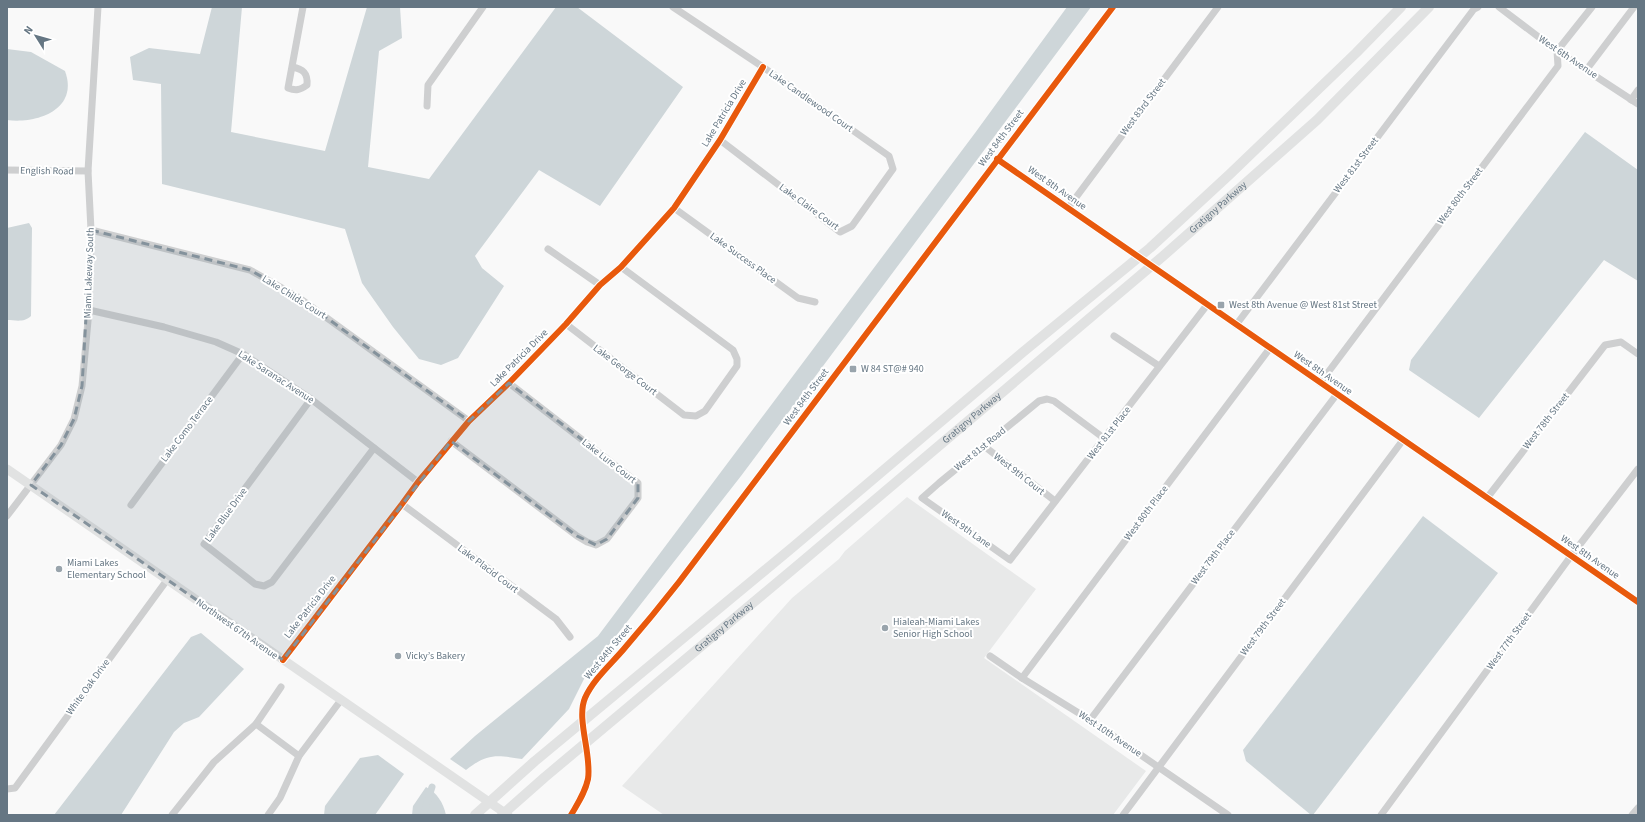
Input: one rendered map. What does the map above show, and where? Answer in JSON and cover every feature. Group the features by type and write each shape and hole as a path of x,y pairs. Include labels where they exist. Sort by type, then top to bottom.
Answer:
{"highway":[{"path":"1356,53 1380,19 1391,7"},
{"name":"Gratigny Parkway","path":"477,813 534,761 793,547 1023,352 1150,248 1230,174 1356,53 1401,7"},
{"name":"Gratigny Parkway","path":"502,815 1162,257 1317,120 1429,7"},
{"path":"1415,22 1436,7"}],"main road":[{"name":"Northwest 67th Avenue","path":"7,469 508,815"}],"street":[{"name":"Miami Lakeway South","path":"7,516 61,445 74,418 82,386 89,310 92,230 88,171 98,7"},
{"path":"292,67 299,68 304,71 308,77 307,85 301,90 288,88 303,7"},
{"path":"427,106 428,85 483,7"},
{"name":"Lake Candlewood Court","path":"673,7 889,156"},
{"name":"West 84th Street","path":"571,815 583,795 588,778 588,757 582,709 585,698 594,683 644,626 679,582 1113,7"},
{"name":"West 83rd Street","path":"1068,208 1218,7"},
{"name":"West 81st Street","path":"1236,324 1474,9 1478,7"},
{"name":"West 6th Avenue","path":"1498,7 1558,51 1638,104"},
{"name":"West 80th Street","path":"1320,383 1558,66 1558,51 1592,7"},
{"path":"1587,70 1634,7"},
{"name":"Lake Patricia Drive","path":"282,660 451,441 566,324 600,285 621,267 674,208 720,140 763,68"},
{"path":"1631,100 1638,90"},
{"name":"Lake Claire Court","path":"720,140 840,232 852,226 893,169 889,156"},
{"name":"West 8th Avenue","path":"998,159 1638,602"},
{"name":"English Road","path":"7,170 88,171"},
{"name":"Lake Success Place","path":"674,208 798,298 815,302"},
{"name":"Lake Childs Court","path":"92,230 250,270 298,297 469,421"},
{"path":"548,249 600,285"},
{"name":"Lake George Court","path":"566,324 684,415 696,416 705,411 737,366 737,359 733,350 621,267"},
{"name":"West 81st Place","path":"1010,560 1207,305"},
{"name":"Lake Saranac Avenue","path":"89,310 164,327 216,342 243,354 311,399 418,482"},
{"path":"1114,336 1159,366"},
{"name":"West 78th Street","path":"1487,498 1605,345 1621,342 1638,354"},
{"name":"West 80th Place","path":"1022,678 1270,348"},
{"name":"Lake Como Terrace","path":"130,505 243,354"},
{"name":"Lake Lure Court","path":"451,441 577,536 596,545 607,540 638,498 638,483 509,383"},
{"name":"West 79th Place","path":"1090,720 1337,394"},
{"name":"Lake Blue Drive","path":"311,399 204,544 255,584 264,586 272,582 374,448"},
{"name":"West 81st Road","path":"922,498 1039,401 1047,399 1054,402 1104,439"},
{"name":"West 79th Street","path":"1123,815 1403,440"},
{"name":"West 9th Court","path":"984,446 1055,501"},
{"name":"West 77th Street","path":"1381,815 1571,556 1638,469"},
{"name":"West 9th Lane","path":"922,498 1010,560"},
{"name":"Lake Placid Court","path":"402,504 556,619 570,637"},
{"name":"White Oak Drive","path":"7,789 15,788 167,580"},
{"name":"West 10th Avenue","path":"990,656 1022,678 1090,720 1228,815"},
{"path":"172,815 214,762 256,724 281,687"},
{"path":"268,815 280,798 299,756 341,700"},
{"path":"256,724 299,756"},
{"path":"1632,815 1638,808"}],"highlighted area":[{"path":"91,230 250,270 298,297 469,421 509,383 638,483 638,498 607,539 596,545 577,536 451,441 283,660 31,485 61,445 74,419 82,386"}],"shaded area":[{"path":"212,7 242,7 231,132 325,151 367,7 400,7 402,38 379,51 368,167 429,179 556,7 577,7 683,87 600,206 539,170 475,256 482,268 504,286 458,358 441,365 419,359 393,327 362,283 345,229 162,184 161,84 133,80 130,57 149,48 200,54"},
{"path":"1067,7 1091,7 741,476 587,673 569,709 522,759 499,756 492,757 474,764 466,770 450,759 475,736 598,636 975,133"},
{"path":"7,49 31,52 65,71 68,84 66,95 61,104 53,111 43,116 31,119 19,121 7,120"},
{"path":"1585,132 1638,170 1638,281 1604,260 1479,418 1409,370 1411,360"},
{"path":"29,223 32,228 31,316 25,320 7,320 7,228"},
{"name":"Hialeah-Miami Lakes Senior High School","path":"907,497 1036,589 984,658 1146,771 1113,815 664,815 622,786 792,598 839,559 845,551"},
{"path":"1423,516 1498,573 1313,815 1311,815 1246,761 1243,750"},
{"path":"201,633 244,669 199,717 184,723 174,732 121,815 54,815 191,637"},
{"path":"378,755 404,774 375,815 324,815 325,806 360,758"},
{"path":"426,787 439,798 446,815 412,815 413,806"}],"waterway":[{"path":"423,815 432,787"}],"cycle path":[{"path":"571,815 579,802 588,779 589,769 582,716 585,698 592,685 679,582 1113,7"},
{"path":"283,660 418,482 469,421 509,383 566,324 600,285 621,267 674,208 720,140 763,67"},
{"path":"997,159 1638,602"}],"place":[{"name":"West 8th Avenue @ West 81st Street","path":"1221,305"},
{"name":"W 84 ST@# 940","path":"853,369"},
{"name":"Miami Lakes Elementary School","path":"59,569"},
{"name":"Hialeah-Miami Lakes Senior High School","path":"885,628"},
{"name":"Vicky’s Bakery","path":"398,656"}]}
